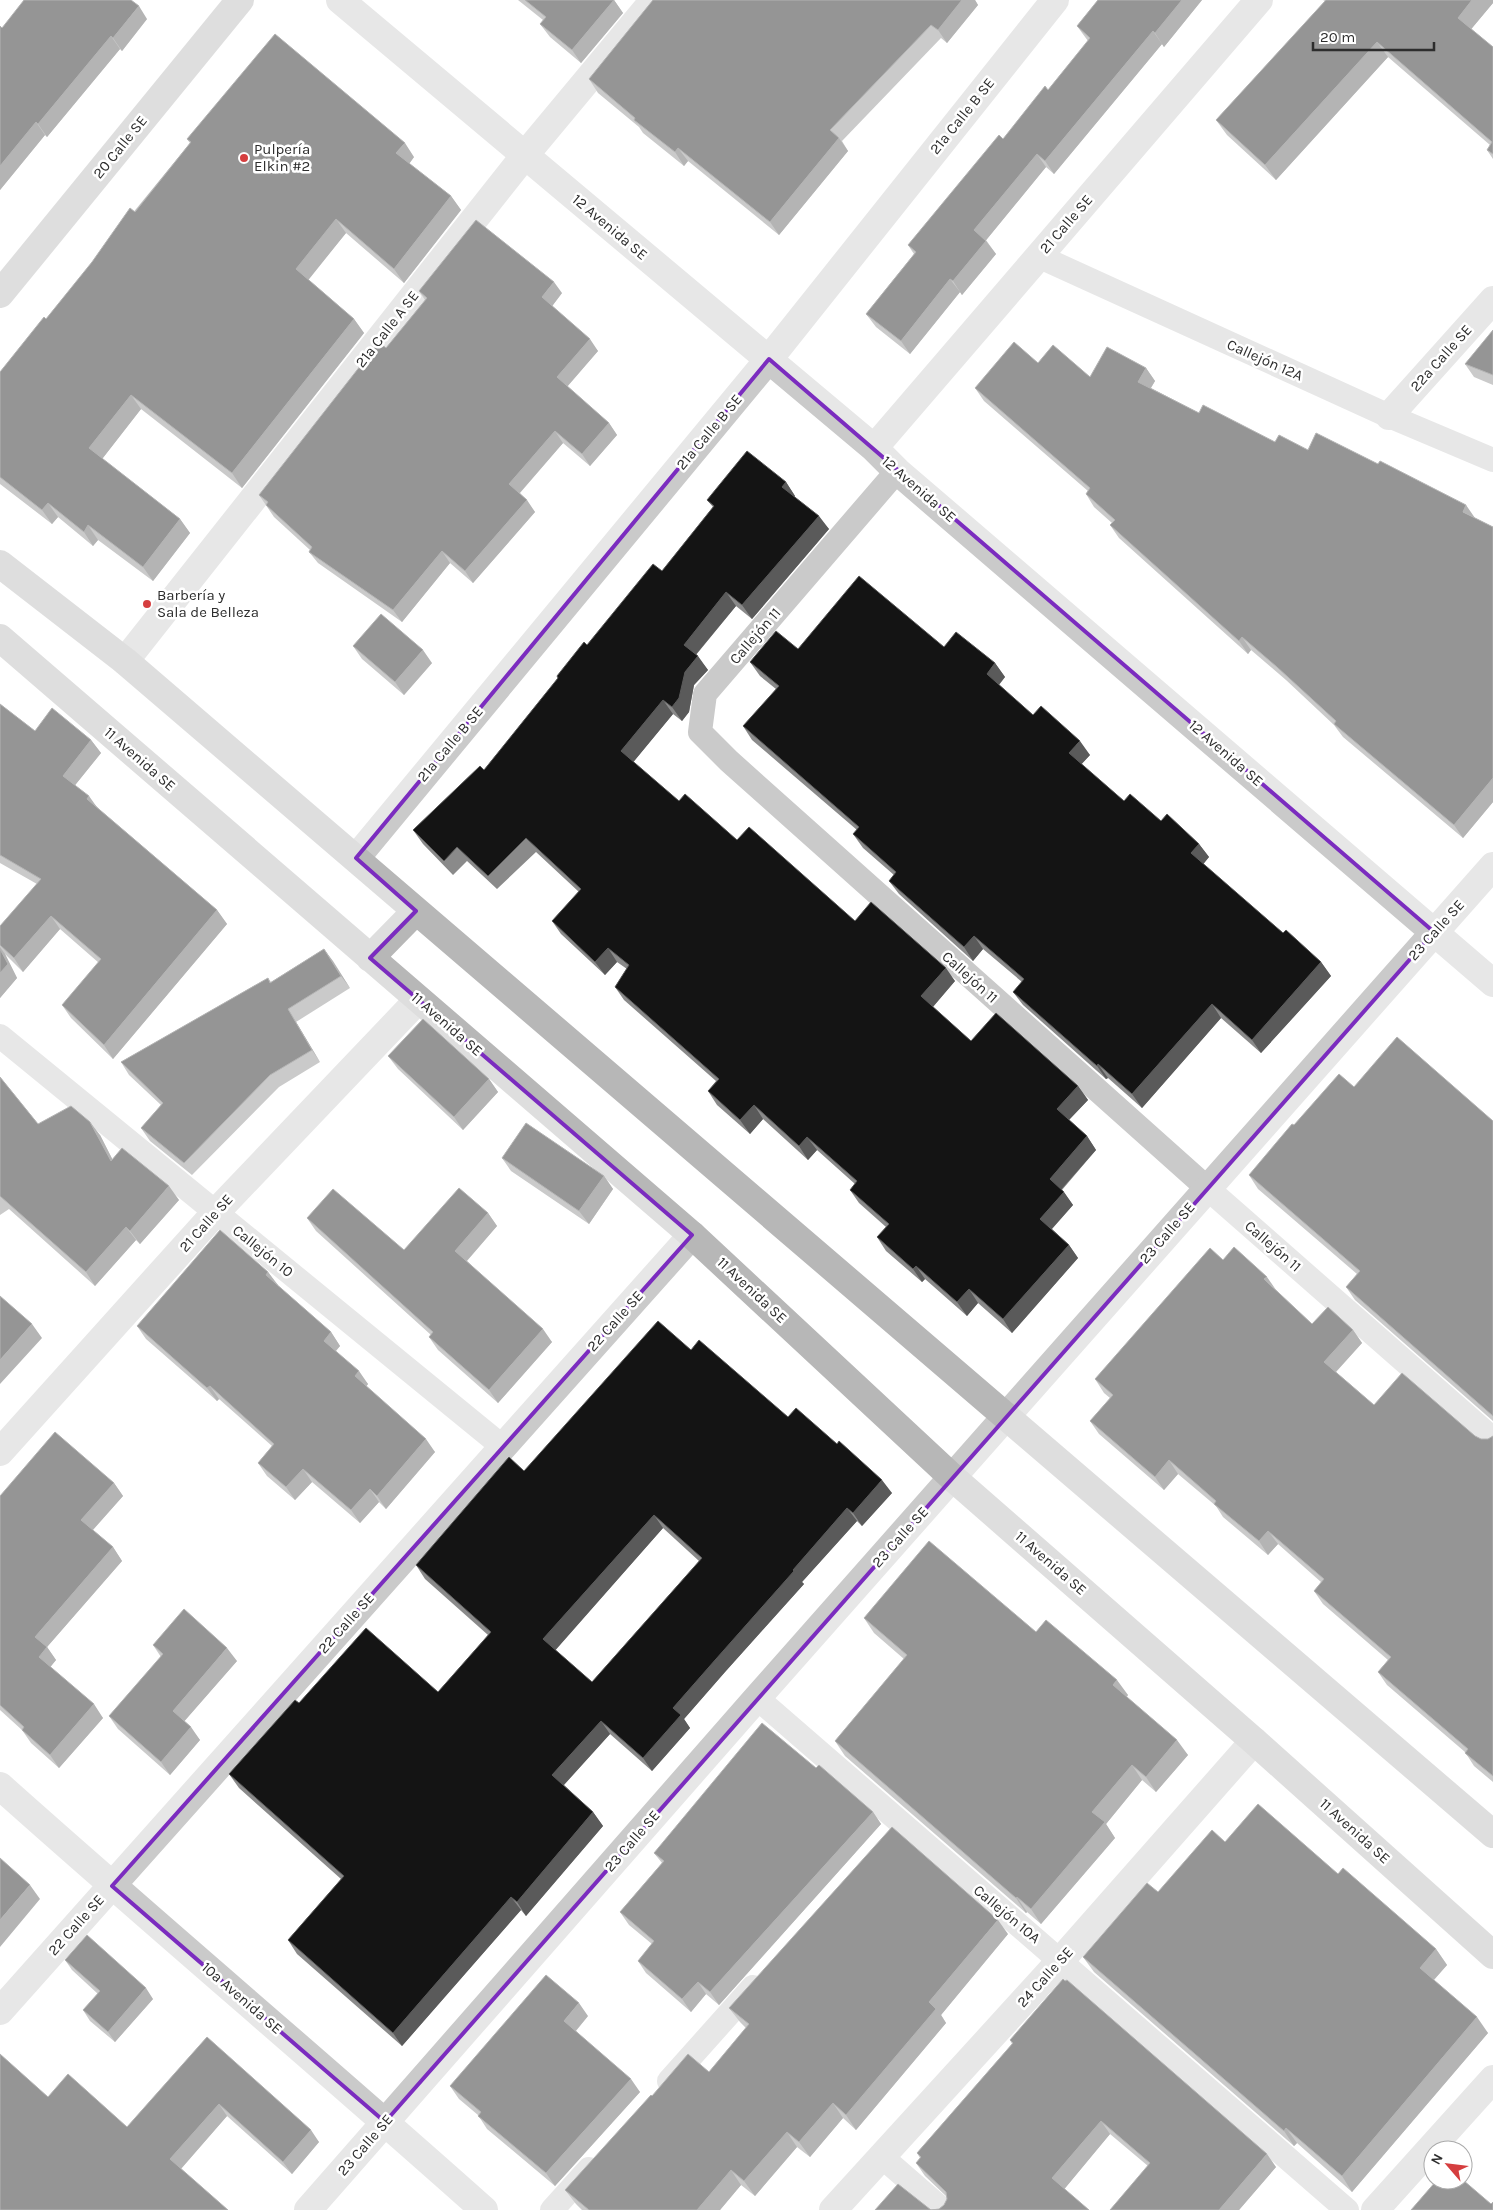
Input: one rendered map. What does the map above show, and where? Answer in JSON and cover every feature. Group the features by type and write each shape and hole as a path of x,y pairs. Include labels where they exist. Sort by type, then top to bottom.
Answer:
{"street":[{"name":"20 Calle SE","path":"0,294 240,0"},
{"name":"12 Avenida SE","path":"340,0 874,448 898,471 1493,983"},
{"name":"21a Calle A SE","path":"125,661 525,155 654,0"},
{"name":"21a Calle B SE","path":"356,858 769,359 1055,0"},
{"name":"21 Calle SE","path":"874,448 1259,0"},
{"name":"22a Calle SE","path":"1389,416 1493,300"},
{"path":"0,564 125,661 1493,1834"},
{"name":"11 Avenida SE","path":"0,638 692,1235 953,1478 1254,1741 1493,1954"},
{"name":"23 Calle SE","path":"308,2210 757,1698 1493,866"},
{"path":"370,958 416,911"},
{"name":"21 Calle SE","path":"0,1452 216,1212 418,1000"},
{"name":"22 Calle SE","path":"0,2011 692,1235"},
{"name":"24 Calle SE","path":"833,2210 1061,1960 1254,1741"},
{"name":"10a Avenida SE","path":"0,1786 112,1886 386,2122 484,2210"},
{"path":"1375,2210 1493,2079"}],"lane":[{"name":"Callejón 12A","path":"1038,256 1389,416 1493,460"},
{"name":"Callejón 11","path":"898,471 705,694 700,732 729,761 1207,1188 1493,1439"},
{"name":"Callejón 10","path":"0,1036 503,1447"},
{"name":"Callejón 10A","path":"757,1698 894,1832 1061,1960 1347,2210"},
{"path":"652,2099 766,1972"},
{"path":"552,2210 606,2151"},
{"path":"881,2156 943,2210"}],"highlighted area":[{"path":"769,359 1434,932 385,2122 112,1886 692,1235 370,958 416,911 356,858"}],"building":[{"path":"24,0 131,0 139,6 113,38 111,36 38,124 36,122 0,166 0,26 2,28"},
{"path":"525,0 614,0 572,50 540,24 546,17"},
{"path":"653,0 962,0 938,30 931,25 830,130 839,138 770,222 678,148 675,152 634,120 635,118 589,79"},
{"path":"1098,0 1182,0 1155,33 1153,31 1045,161 1037,154 974,230 986,241 953,281 950,279 901,341 866,314 916,252 908,245 999,135 1003,139 1045,86 1048,90 1090,38 1077,26"},
{"path":"1326,0 1472,0 1458,18 1493,47 1493,154 1487,150 1492,142 1377,42 1265,165 1216,120"},
{"path":"275,34 405,143 396,153 451,196 394,269 336,219 296,269 354,319 232,473 131,395 89,448 180,519 143,567 88,525 84,532 48,503 42,510 0,477 0,372 44,317 46,319 92,262 130,208 135,212 191,142 187,139"},
{"path":"476,220 554,282 542,297 590,339 557,377 609,423 582,454 555,431 509,484 527,500 465,571 442,551 393,610 309,552 312,547 266,505 268,502 259,495 379,342 386,348 427,298 419,291"},
{"path":"1493,330 1493,375 1465,364"},
{"path":"1014,342 1038,363 1053,345 1090,377 1107,347 1146,368 1138,382 1199,413 1203,405 1275,442 1279,435 1308,450 1316,433 1378,464 1380,461 1466,505 1463,512 1493,527 1493,778 1454,825 1334,724 1336,721 1277,667 1242,637 1239,641 1110,525 1115,520 1086,494 1090,488 975,388"},
{"path":"747,451 786,482 782,487 819,516 742,605 726,592 684,645 698,656 685,672 679,698 672,707 663,700 621,751 679,801 685,794 737,840 749,827 855,921 871,902 946,968 921,996 971,1041 996,1013 1078,1086 1057,1109 1087,1136 1050,1179 1064,1192 1040,1219 1069,1245 1003,1319 969,1289 957,1302 916,1266 913,1269 877,1237 889,1224 850,1190 857,1181 807,1137 799,1146 754,1105 740,1120 708,1091 719,1079 615,987 629,965 608,948 595,962 552,921 581,889 526,838 488,876 457,847 444,861 413,830 480,766 484,770 558,678 557,676 584,642 587,645 653,564 662,571 714,506 707,500"},
{"path":"859,576 944,647 956,632 995,663 987,674 1033,715 1041,706 1080,741 1069,753 1124,801 1130,794 1161,821 1167,814 1199,844 1191,853 1283,933 1286,930 1321,962 1252,1040 1212,1004 1132,1094 1098,1064 1097,1066 1013,992 1024,979 974,936 964,947 889,881 896,872 853,834 859,827 743,726 779,686 750,662 776,631 798,649"},
{"path":"381,614 423,650 395,682 353,646"},
{"path":"0,704 35,731 52,708 91,740 63,776 89,796 87,799 217,910 104,1045 62,1005 101,959 51,916 14,958 0,945 0,926 41,879 0,855"},
{"path":"0,949 8,964 0,973"},
{"path":"324,949 341,976 288,1009 312,1050 270,1075 184,1163 141,1128 163,1103 121,1062 268,978 270,983"},
{"path":"423,1019 489,1079 454,1117 388,1056"},
{"path":"1397,1037 1493,1121 1493,1416 1346,1287 1360,1271 1249,1175 1292,1124 1294,1125 1339,1074 1354,1087"},
{"path":"0,1077 38,1124 71,1106 90,1122 111,1161 122,1148 169,1186 130,1231 126,1227 86,1272 0,1196"},
{"path":"526,1123 604,1176 579,1211 502,1158"},
{"path":"459,1188 488,1213 455,1251 543,1329 489,1390 429,1337 433,1332 307,1218 333,1189 404,1250"},
{"path":"220,1230 268,1272 266,1275 331,1332 324,1341 359,1371 355,1376 426,1439 377,1496 370,1489 351,1510 303,1469 286,1487 258,1463 274,1444 210,1386 207,1388 137,1326"},
{"path":"1234,1247 1267,1277 1264,1279 1312,1324 1328,1307 1353,1330 1324,1362 1374,1405 1402,1373 1475,1436 1481,1439 1488,1439 1493,1436 1493,1776 1465,1753 1468,1749 1378,1672 1391,1657 1314,1591 1324,1579 1268,1531 1259,1541 1214,1504 1216,1501 1169,1460 1155,1477 1090,1421 1113,1395 1095,1379 1210,1248 1223,1260"},
{"path":"0,1296 32,1324 0,1360"},
{"path":"658,1321 691,1350 699,1340 788,1417 796,1408 837,1444 839,1441 882,1480 853,1513 847,1508 673,1708 681,1715 643,1758 601,1721 552,1775 593,1812 517,1902 511,1897 393,2033 288,1940 344,1876 229,1774 295,1700 299,1703 366,1628 438,1692 491,1632 416,1565 509,1457 524,1471","holes":["654,1515 702,1558 592,1682 543,1639"]},
{"path":"55,1432 114,1483 81,1520 113,1547 35,1637 47,1647 39,1657 94,1704 50,1755 22,1730 24,1727 0,1705 0,1496"},
{"path":"929,1541 1036,1632 1046,1620 1117,1680 1113,1685 1177,1740 1146,1777 1132,1765 1092,1812 1105,1822 1031,1909 835,1741 907,1655 864,1618"},
{"path":"184,1609 227,1648 173,1711 191,1727 161,1762 109,1716 163,1654 153,1645"},
{"path":"762,1723 816,1768 819,1765 873,1812 710,1992 698,1982 682,1999 638,1961 654,1941 620,1912 664,1861 654,1853"},
{"path":"1258,1804 1338,1874 1343,1868 1436,1949 1420,1968 1477,2017 1342,2176 1286,2128 1284,2131 1083,1957 1147,1883 1158,1892 1212,1830 1225,1842"},
{"path":"892,1827 998,1920 929,2002 936,2009 846,2115 833,2103 799,2142 787,2132 744,2181 731,2170 697,2210 589,2210 565,2190 688,2054 709,2072 749,2024 729,2008"},
{"path":"0,1858 30,1885 0,1920"},
{"path":"87,1935 146,1988 108,2032 83,2010 100,1991 65,1960"},
{"path":"546,1975 579,2003 564,2021 631,2079 546,2173 478,2116 481,2112 450,2086"},
{"path":"1063,1979 1067,1980 1267,2154 1219,2210 1110,2210 1150,2163 1101,2121 1052,2178 1089,2210 931,2210 939,2209 944,2205 947,2199 946,2192 916,2163 921,2157 917,2153 1013,2043 1010,2040"},
{"path":"207,2037 311,2130 283,2162 219,2104 170,2159 228,2210 0,2210 0,2054 48,2097 68,2074 127,2127"},
{"path":"898,2184 931,2210 875,2210"},
{"path":"1473,2189 1491,2204 1493,2202 1493,2210 1411,2210 1428,2190"}],"place":[{"name":"Pulpería Elkin #2","path":"244,158"},
{"name":"Barbería y Sala de Belleza","path":"147,604"}]}
